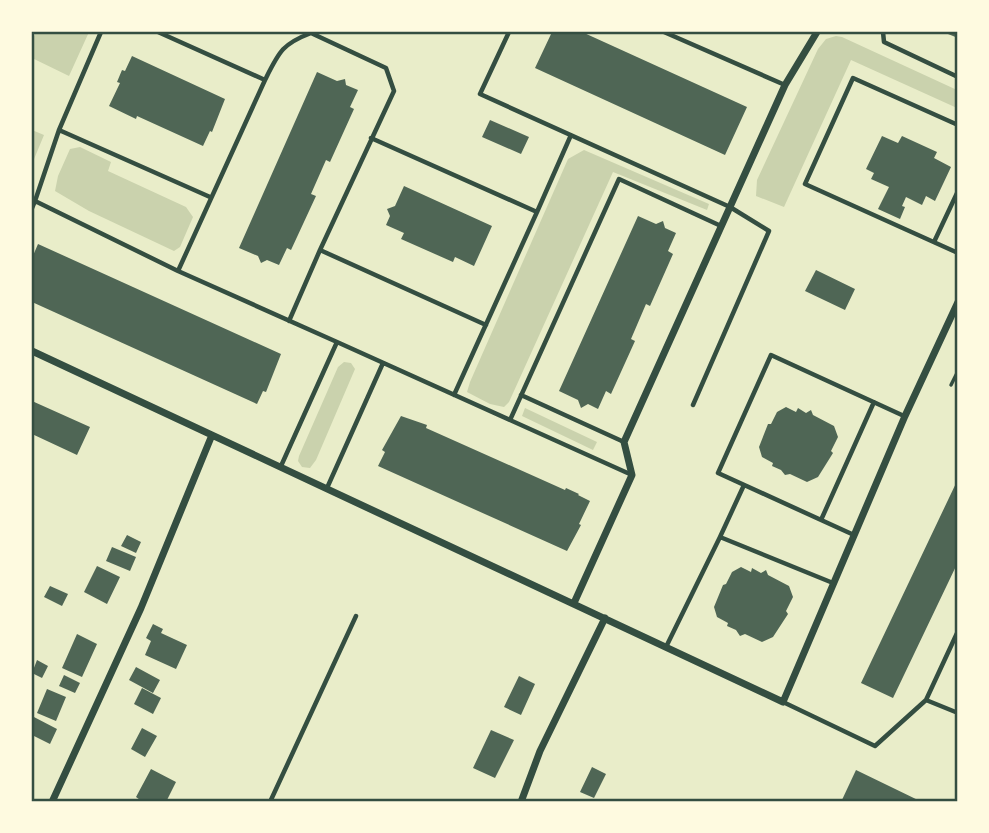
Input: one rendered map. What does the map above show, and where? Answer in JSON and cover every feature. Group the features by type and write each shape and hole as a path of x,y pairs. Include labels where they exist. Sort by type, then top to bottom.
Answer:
{"street":[{"path":"573,603 632,475 624,442 785,85 817,32"},
{"path":"32,351 783,702 905,416 957,302"},
{"path":"52,802 141,608 212,435"},
{"path":"521,802 540,751 605,618"}],"lane":[{"path":"32,208 59,130 101,32"},
{"path":"158,32 265,79"},
{"path":"509,32 480,94 730,206 769,231 693,405"},
{"path":"664,32 785,85"},
{"path":"883,32 884,42 957,77"},
{"path":"178,271 276,58 290,41 311,33 386,68 394,92 289,321"},
{"path":"957,125 853,78 805,184 957,253"},
{"path":"59,130 210,197"},
{"path":"454,395 571,135"},
{"path":"371,138 537,212"},
{"path":"510,420 619,179 722,226"},
{"path":"934,242 957,191"},
{"path":"35,201 178,271 632,475"},
{"path":"320,250 486,325"},
{"path":"281,466 337,342"},
{"path":"855,535 718,473 771,355 905,416"},
{"path":"327,488 383,363"},
{"path":"521,396 624,442"},
{"path":"821,520 874,402"},
{"path":"666,647 744,485"},
{"path":"720,537 834,584"},
{"path":"270,802 356,615"},
{"path":"783,702 875,746 926,700 957,631"},
{"path":"926,700 957,713"}],"path":[{"path":"951,385 957,371"}],"green space":[{"path":"36,32 89,32 69,76 32,58 32,41"},
{"path":"836,36 957,90 957,108 851,60 784,207 756,196 757,180 818,49 826,39"},
{"path":"32,130 44,135 32,164"},
{"path":"80,147 111,162 108,171 186,207 193,217 180,247 174,251 89,211 55,191 58,176 70,149"},
{"path":"584,150 709,204 707,210 613,172 509,402 504,407 490,404 467,392 470,382 568,159"},
{"path":"344,362 351,363 355,369 316,460 310,468 302,467 298,461 299,456 338,367"},
{"path":"525,408 597,442 593,450 522,416"}],"building":[{"path":"552,32 582,32 747,107 725,155 535,68"},
{"path":"943,32 958,32 958,38"},
{"path":"132,56 225,99 212,132 210,131 203,146 109,106 120,83 117,82 122,70 125,71"},
{"path":"317,72 337,81 345,79 346,85 358,90 350,107 354,109 330,162 326,160 311,194 316,196 291,250 287,248 279,265 267,260 261,263 258,256 239,248"},
{"path":"490,120 529,137 521,154 482,137"},
{"path":"882,136 898,143 902,136 937,152 934,158 951,167 935,201 926,196 922,205 906,197 900,219 878,209 889,187 871,179 874,173 866,169"},
{"path":"404,186 492,226 474,266 455,257 453,262 401,239 404,233 386,225 390,216 387,209 395,206"},
{"path":"638,216 656,224 663,221 665,228 676,233 668,251 673,254 650,306 646,304 631,339 635,341 611,394 606,391 598,409 588,404 581,408 578,400 559,391"},
{"path":"38,244 281,354 266,392 263,391 257,404 32,302 32,258"},
{"path":"816,270 855,289 845,310 805,291"},
{"path":"32,401 90,427 77,455 32,434"},
{"path":"786,407 796,412 798,408 806,413 811,410 813,415 834,426 838,437 831,451 833,453 818,477 807,482 790,474 785,475 772,466 773,463 762,457 759,447 768,424 771,424 777,412"},
{"path":"401,416 427,425 426,428 565,490 566,488 590,501 567,551 378,466 385,452 382,450"},
{"path":"958,479 958,562 893,698 861,683"},
{"path":"127,535 141,542 136,553 121,546"},
{"path":"112,547 136,557 130,571 106,561"},
{"path":"97,566 120,577 107,604 84,592"},
{"path":"741,567 751,572 752,568 761,573 766,570 768,575 789,586 793,597 786,611 788,614 773,637 762,642 745,634 740,636 736,630 727,626 728,623 717,617 714,607 723,585 732,572"},
{"path":"50,586 68,594 62,606 44,597"},
{"path":"153,624 163,629 161,633 187,645 176,669 145,655 151,641 146,638"},
{"path":"77,634 97,644 82,677 62,668"},
{"path":"37,660 48,666 42,678 32,673"},
{"path":"136,667 160,680 153,693 129,680"},
{"path":"64,675 80,683 75,693 59,686"},
{"path":"519,676 535,684 521,715 504,707"},
{"path":"142,688 161,698 153,714 134,704"},
{"path":"47,689 66,697 56,721 37,713"},
{"path":"32,716 57,729 50,744 32,735"},
{"path":"142,728 157,736 145,757 131,749"},
{"path":"491,730 514,740 495,778 473,768"},
{"path":"592,767 606,774 594,798 580,792"},
{"path":"151,769 176,782 166,802 143,802 136,797"},
{"path":"856,770 922,802 841,802"}]}
